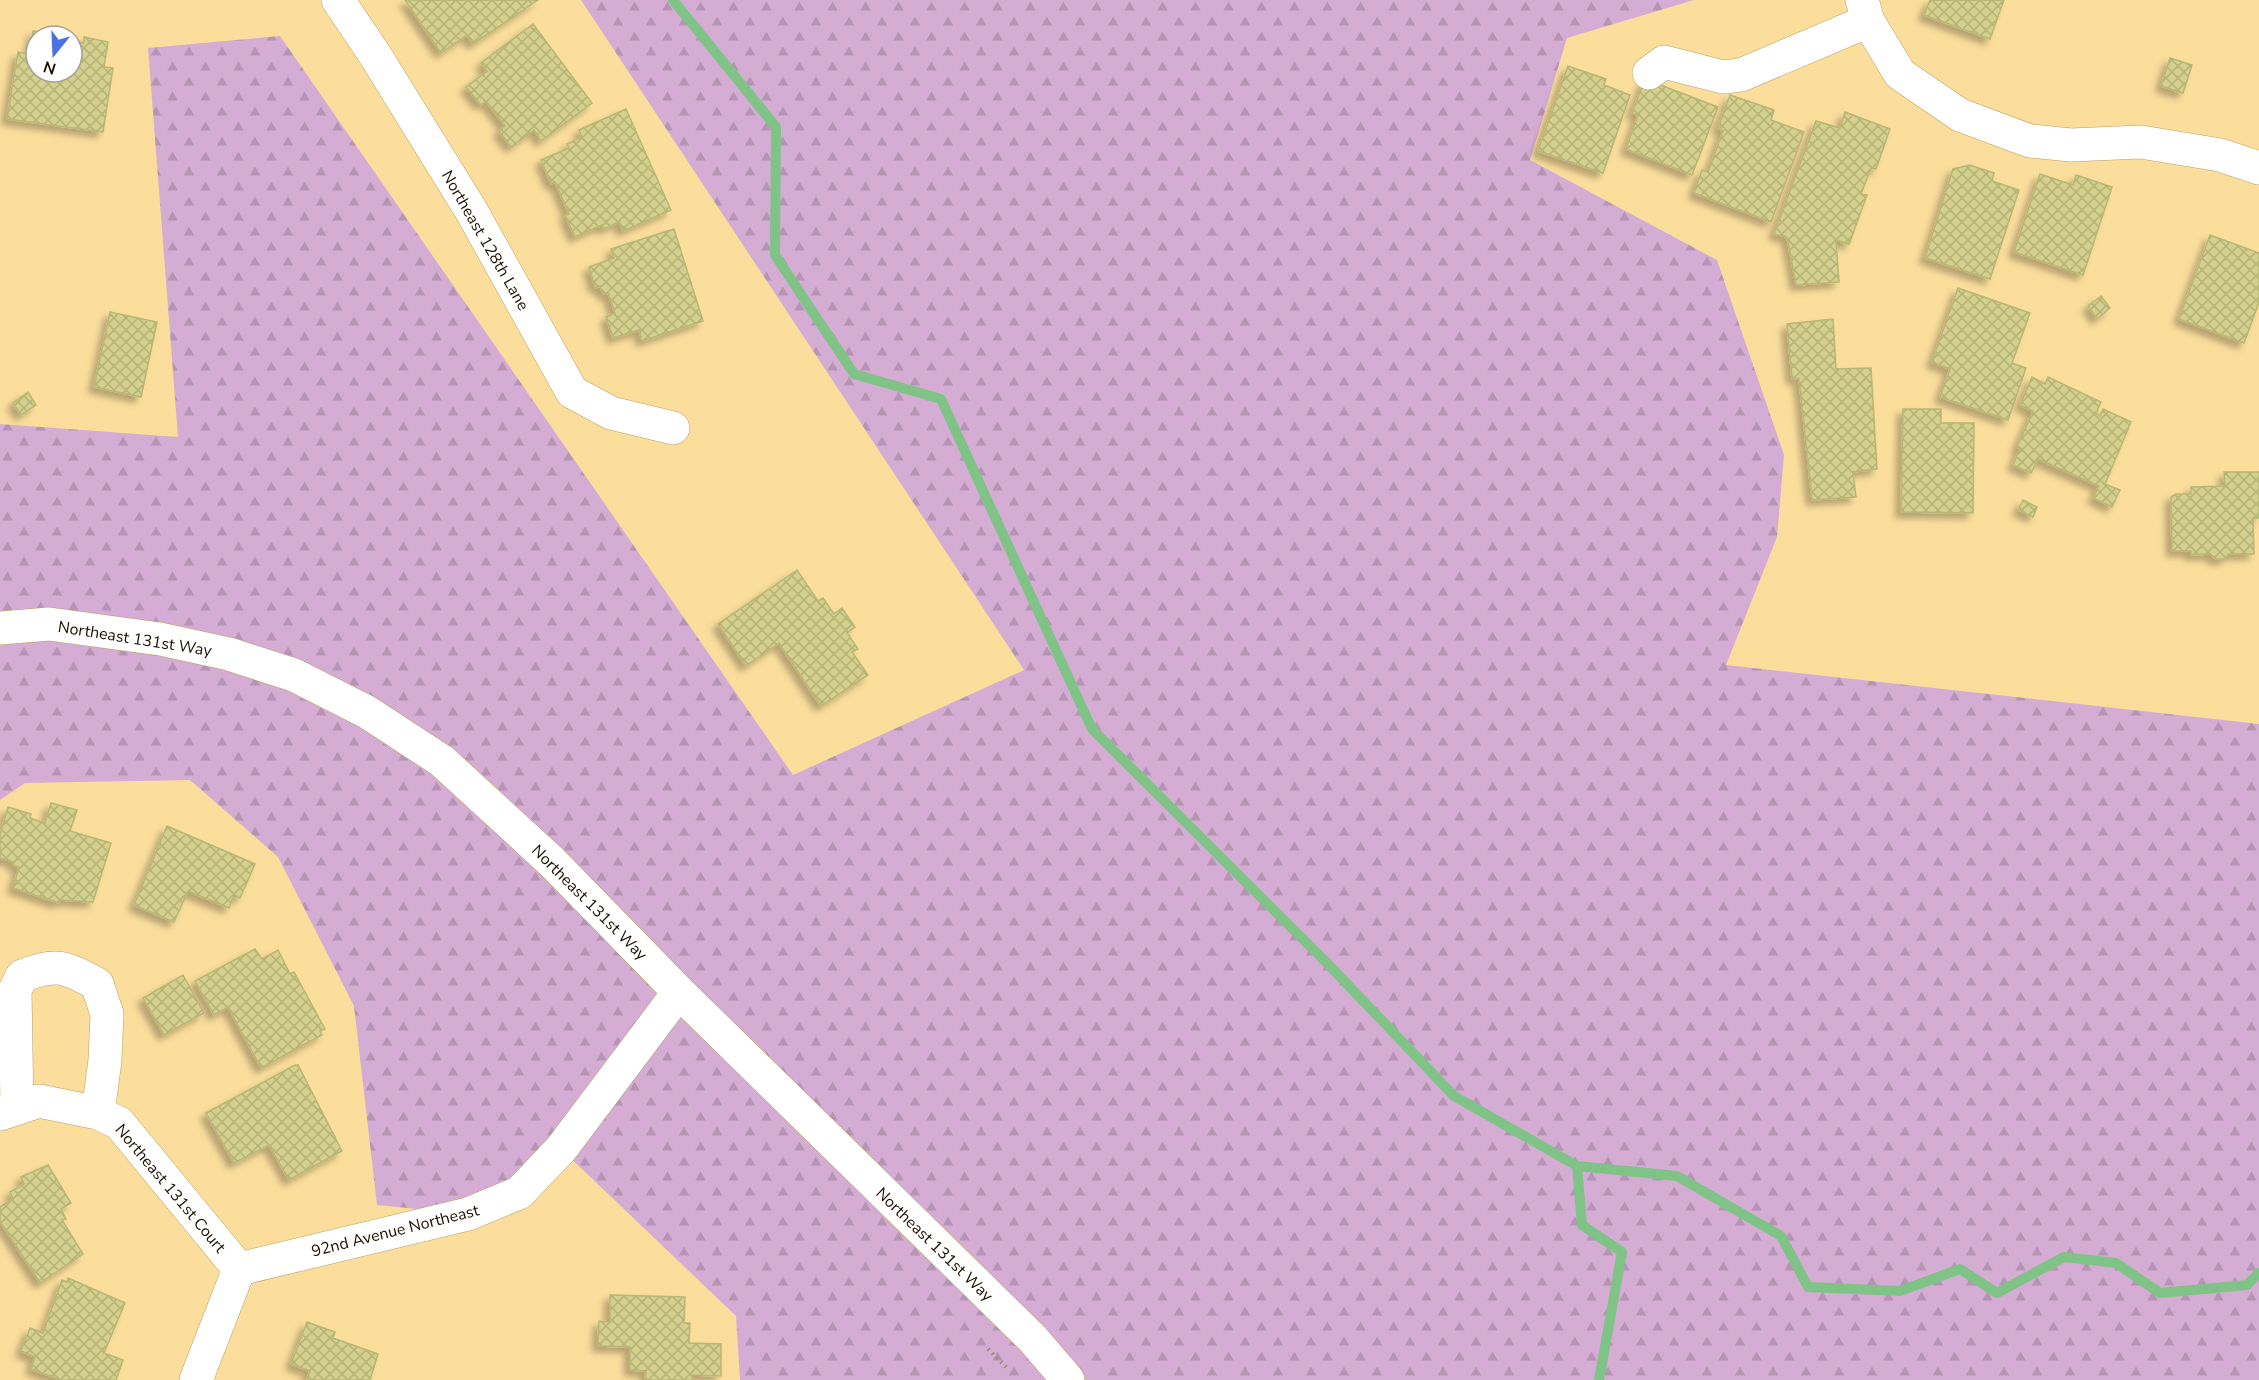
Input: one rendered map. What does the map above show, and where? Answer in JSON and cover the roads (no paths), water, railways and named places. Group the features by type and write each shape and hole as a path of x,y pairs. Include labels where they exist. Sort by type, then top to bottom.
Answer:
{"street":[{"name":"Northeast 128th Lane","path":"338,0 375,55 472,212 572,392 611,413 673,428"},
{"path":"1648,74 1664,62 1722,77 1741,75 1865,10 1900,74 1960,115 2030,141 2071,145 2140,142 2220,155 2259,168"},
{"name":"Northeast 131st Way","path":"0,628 49,624 160,639 229,654 294,675 367,712 442,761 552,862 679,992 1032,1338 1068,1380"},
{"path":"9,1111 15,990 22,976 46,966 68,968 97,984 107,1014 105,1060 98,1113"},
{"name":"92nd Avenue Northeast","path":"239,1269 468,1214 519,1194 561,1149 679,992"},
{"name":"Northeast 131st Court","path":"9,1111 39,1101 98,1113 119,1123 239,1269"},
{"path":"196,1380 239,1269"}],"waterway":[{"path":"673,0 776,127 775,255 854,374 941,399 1092,729 1327,963 1454,1096 1577,1166 1677,1176 1781,1236 1808,1287 1900,1291 1960,1269 1997,1293 2064,1257 2116,1263 2160,1293 2247,1285 2259,1273"},
{"path":"1577,1166 1582,1225 1622,1252 1599,1380"}]}
